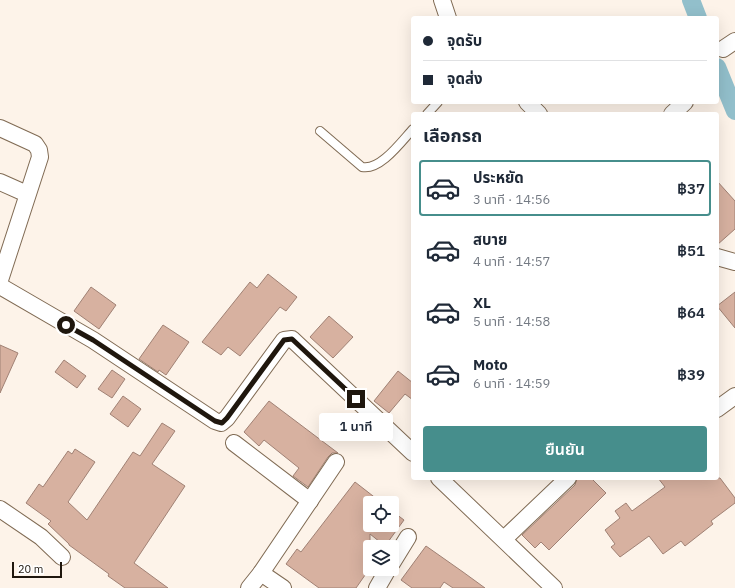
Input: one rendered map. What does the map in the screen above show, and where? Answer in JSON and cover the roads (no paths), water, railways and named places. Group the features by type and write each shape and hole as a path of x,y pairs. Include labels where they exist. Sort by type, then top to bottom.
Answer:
{"street":[{"path":"442,0 447,16"},
{"path":"529,104 537,112"},
{"path":"674,112 683,104"},
{"path":"0,128 34,144 39,150 40,157 0,280"},
{"path":"0,182 27,194"},
{"path":"719,258 735,262"},
{"path":"0,286 93,340 215,421 222,423 284,340 292,339 411,451"},
{"path":"719,408 735,396"},
{"path":"234,443 310,501"},
{"path":"249,588 261,573 336,462"},
{"path":"442,480 554,588"},
{"path":"504,539 566,480"},
{"path":"0,509 41,537 62,557"},
{"path":"399,552 408,537"},
{"path":"261,573 283,588"},
{"path":"377,588 384,576"}],"lane":[{"path":"429,112 436,104"},
{"path":"320,131 362,167 367,168 376,165 393,151 411,131"}],"waterway":[{"path":"691,0 697,16"},
{"path":"719,72 735,111"}]}
